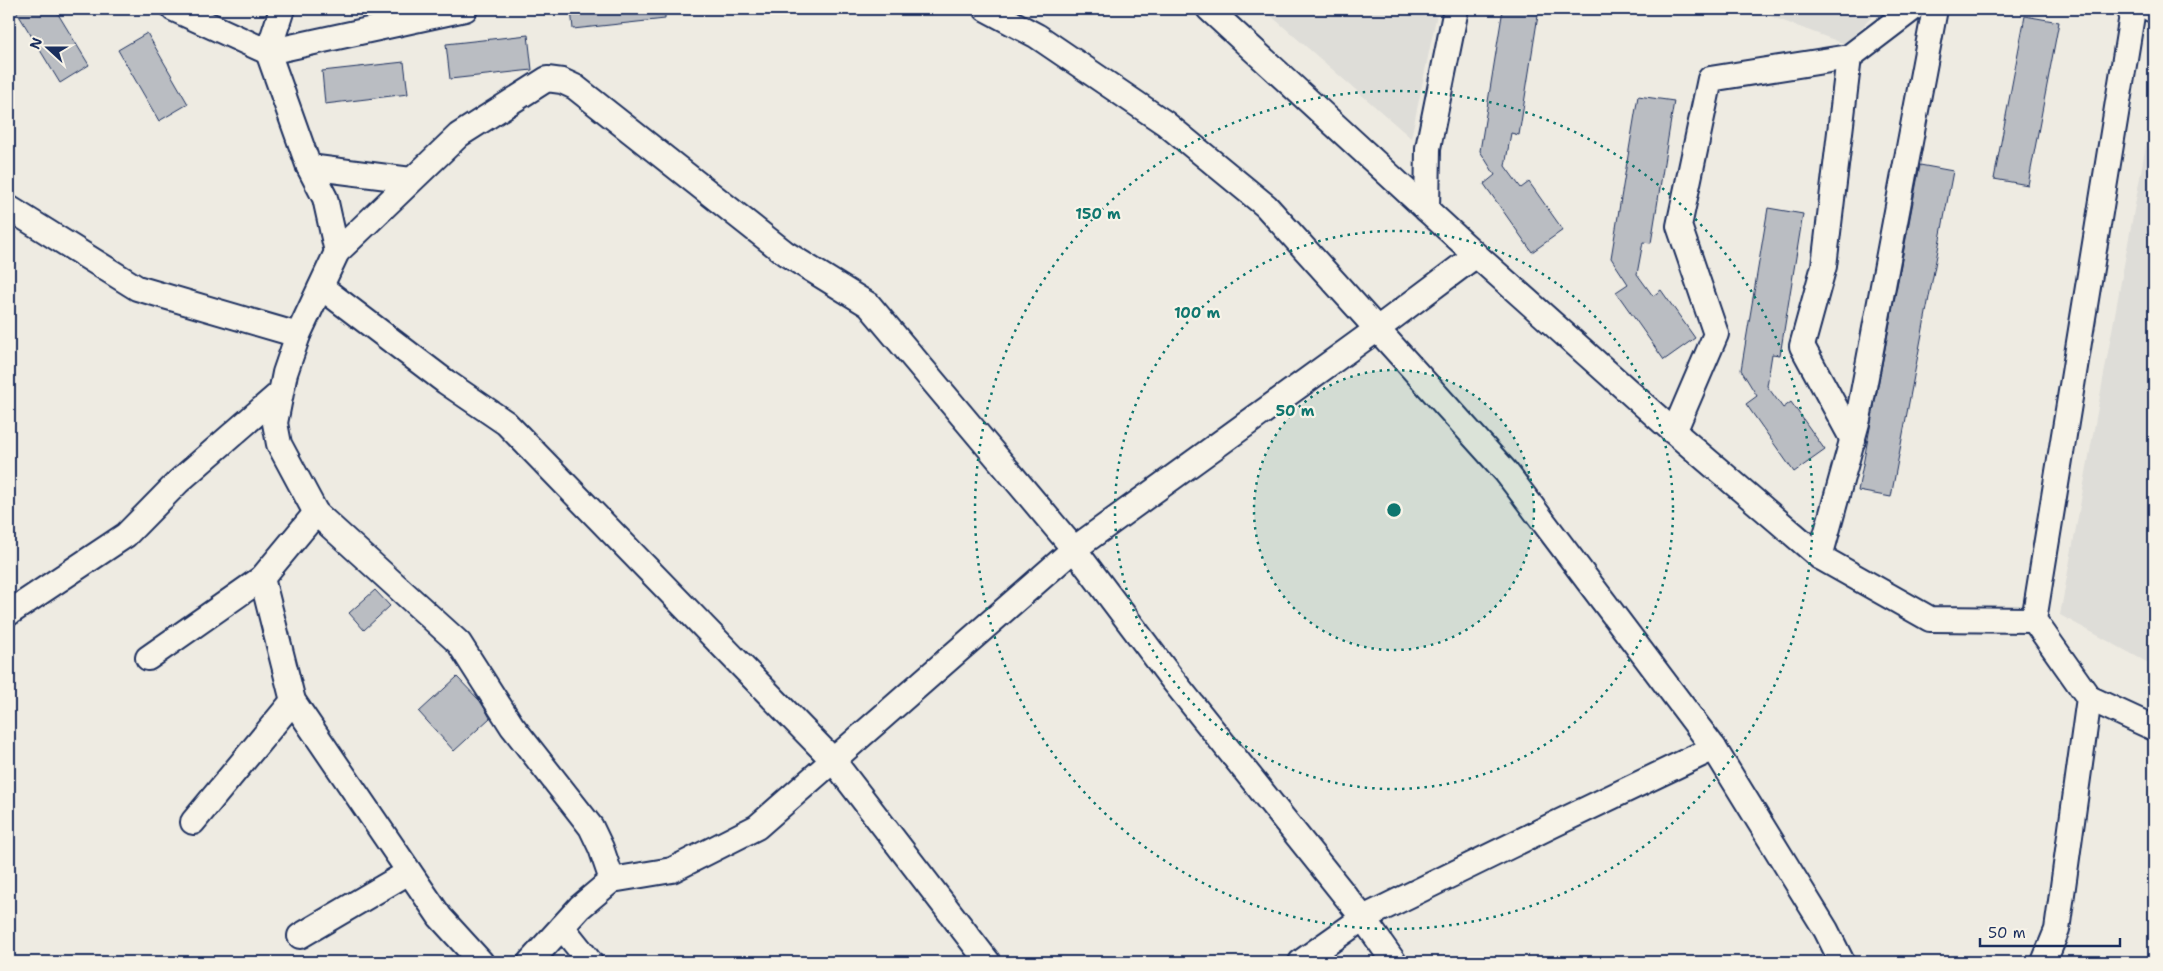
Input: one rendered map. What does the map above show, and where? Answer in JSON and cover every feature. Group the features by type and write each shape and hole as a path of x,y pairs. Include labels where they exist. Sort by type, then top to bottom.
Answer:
{"street":[{"path":"174,9 268,52 465,9"},
{"path":"282,9 268,52 309,167 325,198 337,252"},
{"path":"986,9 1037,36 1165,123 1266,206 1506,472 1714,748 1826,930 1842,962"},
{"path":"1209,9 1476,255 1674,432 1820,557 1930,619 2034,620"},
{"path":"1427,210 1428,148 1456,9"},
{"path":"1674,432 1716,334 1679,226 1710,79 1849,57 1912,9"},
{"path":"1820,557 1853,440 1935,9"},
{"path":"2133,9 2034,620 2089,698 2154,728"},
{"path":"1849,57 1824,266 1802,346 1853,440"},
{"path":"612,880 601,848 591,827 512,726 459,644 316,513 279,444 274,423 280,393 298,335 337,252 459,134 542,81 554,79 575,86 785,253 869,305 1074,549 1172,679 1363,918 1394,962"},
{"path":"309,167 411,180"},
{"path":"9,208 137,288 298,335"},
{"path":"530,962 580,907 612,880 672,870 757,827 832,759 1074,549 1376,330 1476,255"},
{"path":"321,287 446,382 506,424 832,759 988,962"},
{"path":"9,613 126,535 178,482 280,393"},
{"path":"148,658 262,578 316,513"},
{"path":"262,578 293,701 440,917 481,962"},
{"path":"2044,962 2057,930 2089,698"},
{"path":"193,822 293,701"},
{"path":"1301,962 1363,918 1714,748"},
{"path":"300,936 409,872"},
{"path":"562,927 590,962"}],"shaded area":[{"path":"1263,9 1438,9 1411,138"},
{"path":"1751,9 1880,9 1845,44"},
{"path":"2154,101 2154,666 2060,615"}],"building":[{"path":"15,9 55,9 89,65 60,83"},
{"path":"571,9 665,9 665,19 573,29"},
{"path":"1503,9 1539,9 1519,135 1511,133 1505,166 1521,188 1529,182 1563,230 1532,252 1484,184 1495,175 1480,151"},
{"path":"2025,16 2059,22 2028,185 1994,179"},
{"path":"147,33 188,104 159,121 118,50"},
{"path":"528,35 532,70 450,79 446,44"},
{"path":"404,62 408,94 325,104 322,71"},
{"path":"1638,96 1674,101 1651,243 1643,242 1637,274 1653,296 1661,290 1695,338 1664,360 1616,292 1628,284 1611,258"},
{"path":"1920,165 1953,171 1891,497 1858,491"},
{"path":"1768,208 1803,214 1780,355 1772,354 1767,386 1783,408 1791,402 1825,450 1794,472 1746,404 1757,396 1741,370"},
{"path":"375,590 390,606 364,630 349,613"},
{"path":"457,677 481,702 490,718 454,751 419,712"}]}
